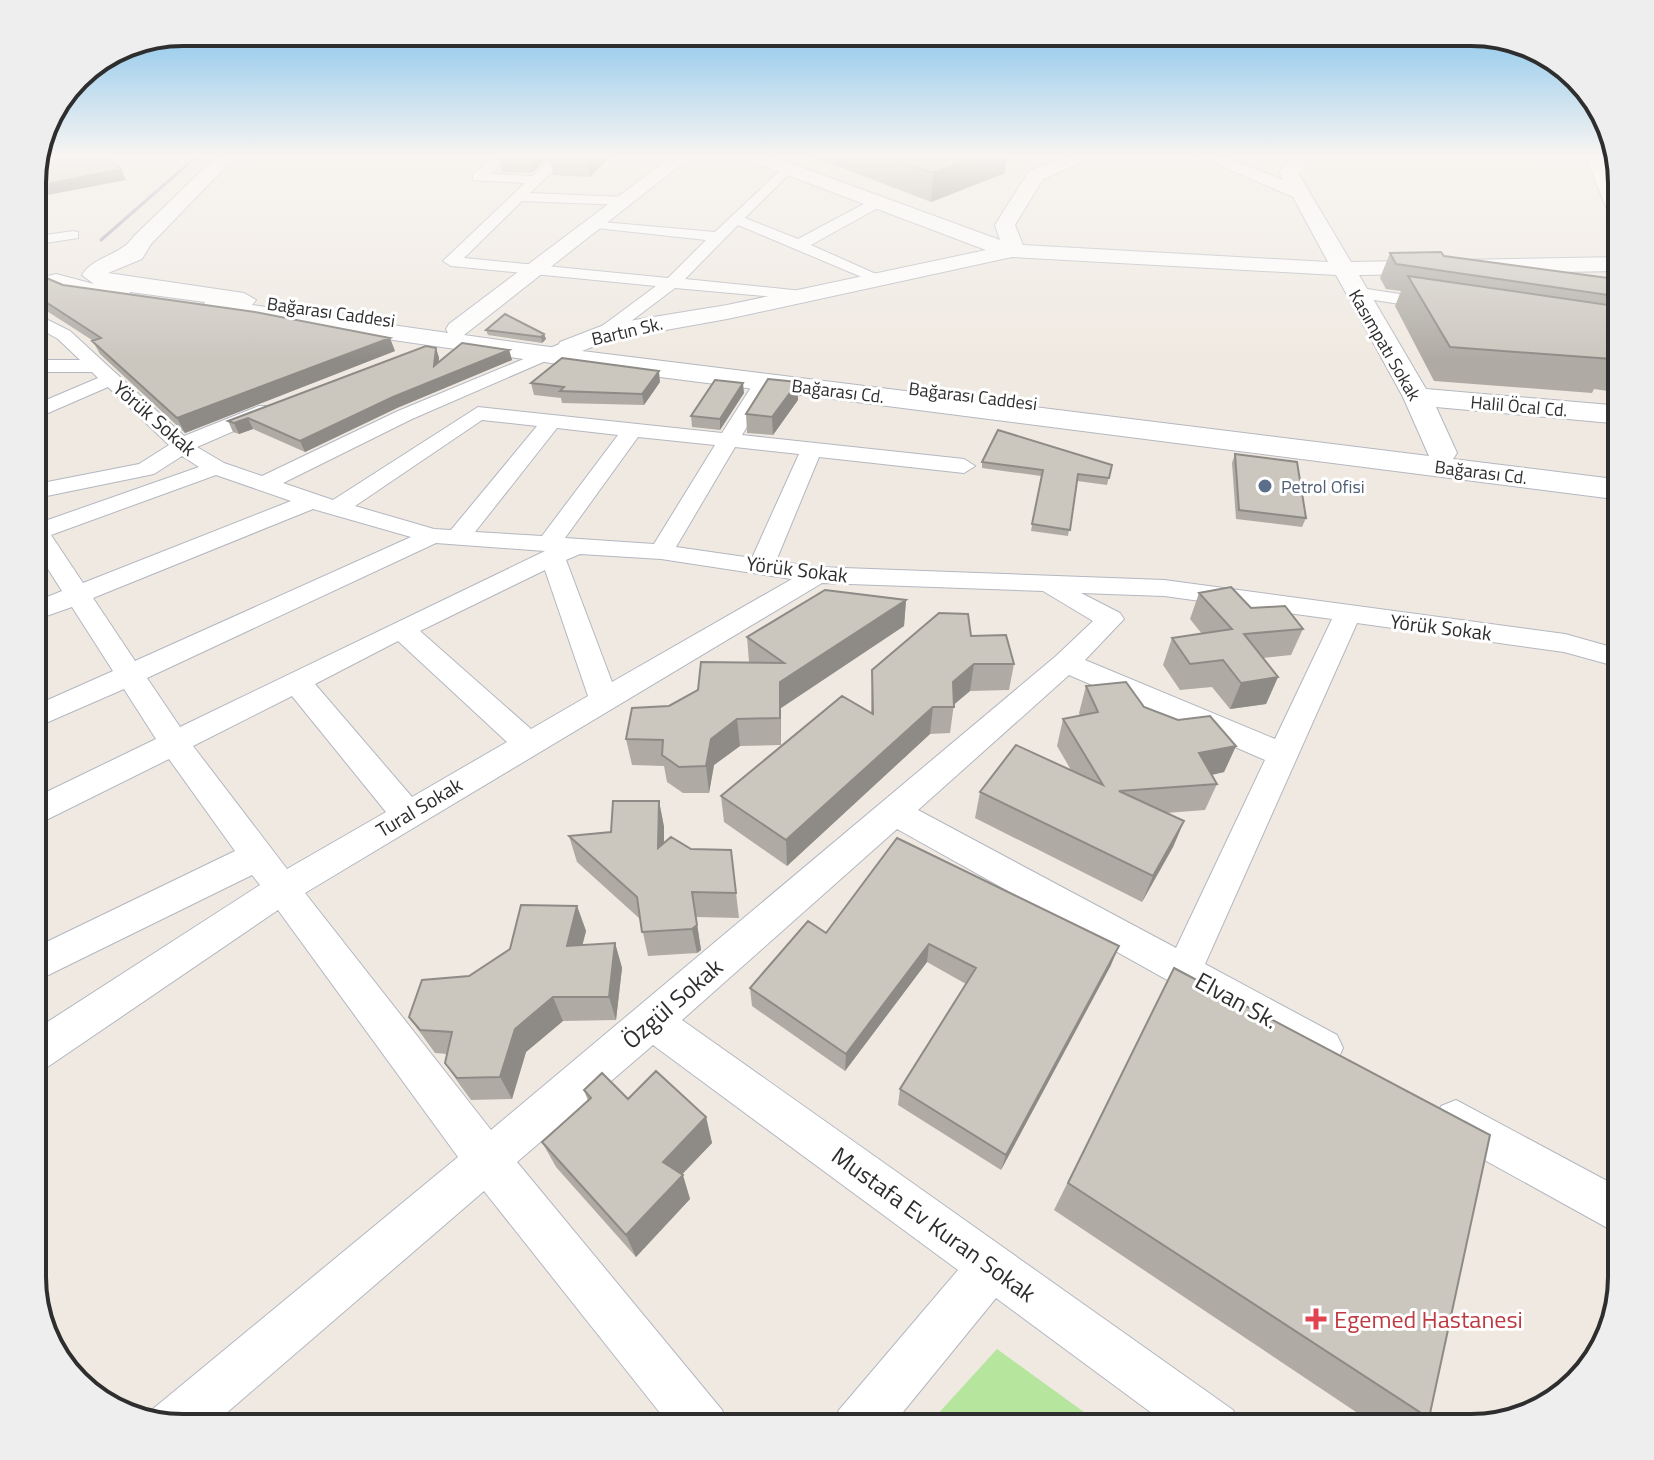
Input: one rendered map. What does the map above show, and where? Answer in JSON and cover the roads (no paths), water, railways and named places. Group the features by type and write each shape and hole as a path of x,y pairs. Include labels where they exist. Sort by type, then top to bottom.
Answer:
{"main road":[{"path":"46,266 84,258 134,254 159,224"},
{"path":"454,334 596,224"},
{"path":"933,224 977,242 1014,251 1341,269 1608,264"},
{"path":"957,224 1014,251"},
{"path":"1006,224 1014,251"},
{"name":"Kasımpatı Sokak","path":"1320,224 1341,269 1417,397 1442,453"},
{"name":"Bartın Sk.","path":"560,351 604,333 727,312 793,295 1014,251"},
{"name":"Bağarası Caddesi","path":"84,258 110,283 454,334"},
{"name":"Bağarası Cd.","path":"46,272 71,288 454,334 764,382 1608,488"},
{"name":"Bağarası Caddesi","path":"560,351 1608,473"},
{"name":"Halil Öcal Cd.","path":"1417,397 1608,414"}],"street":[{"path":"490,224 451,261 793,295"},
{"path":"597,224 720,237"},
{"path":"604,333 673,282 734,224"},
{"path":"748,224 877,278"},
{"path":"799,245 837,224"},
{"path":"46,266 84,258"},
{"path":"1354,292 1464,309"},
{"name":"Yörük Sokak","path":"46,325 64,335 184,448 216,468 324,504 445,537 559,549 661,552 762,564 817,575 1164,588 1565,643 1608,655"},
{"path":"408,355 454,334"},
{"name":"Bartın Sk.","path":"264,484 405,415 560,351"},
{"path":"46,367 102,372"},
{"path":"46,406 102,372"},
{"path":"661,552 764,382"},
{"path":"46,489 146,469 202,434 292,400"},
{"path":"46,607 324,504 478,413 725,443 964,466"},
{"path":"46,713 445,537 551,422"},
{"path":"46,807 559,549 631,432"},
{"path":"762,564 811,451"},
{"path":"46,526 216,468"},
{"path":"46,548 175,744 270,872 486,1159 693,1414"},
{"path":"559,549 603,698"},
{"name":"Tural Sokak","path":"46,1044 270,872 407,814 817,575"},
{"name":"Özgül Sokak","path":"186,1414 652,1021 1066,663 1111,619 1047,586"},
{"path":"1184,970 1285,756 1347,615"},
{"path":"401,629 527,743"},
{"path":"1066,663 1285,756"},
{"path":"297,682 407,814"},
{"name":"Elvan Sk.","path":"894,812 1348,1062"},
{"path":"46,961 270,872"},
{"name":"Mustafa Ev Kuran Sokak","path":"652,1021 1196,1414"},
{"path":"1430,1107 1608,1206"},
{"path":"869,1414 992,1266"}],"railway":[{"path":"101,240 119,224"}],"place":[{"name":"Petrol Ofisi","path":"1265,486"},
{"name":"Egemed Hastanesi","path":"1316,1319"}]}
